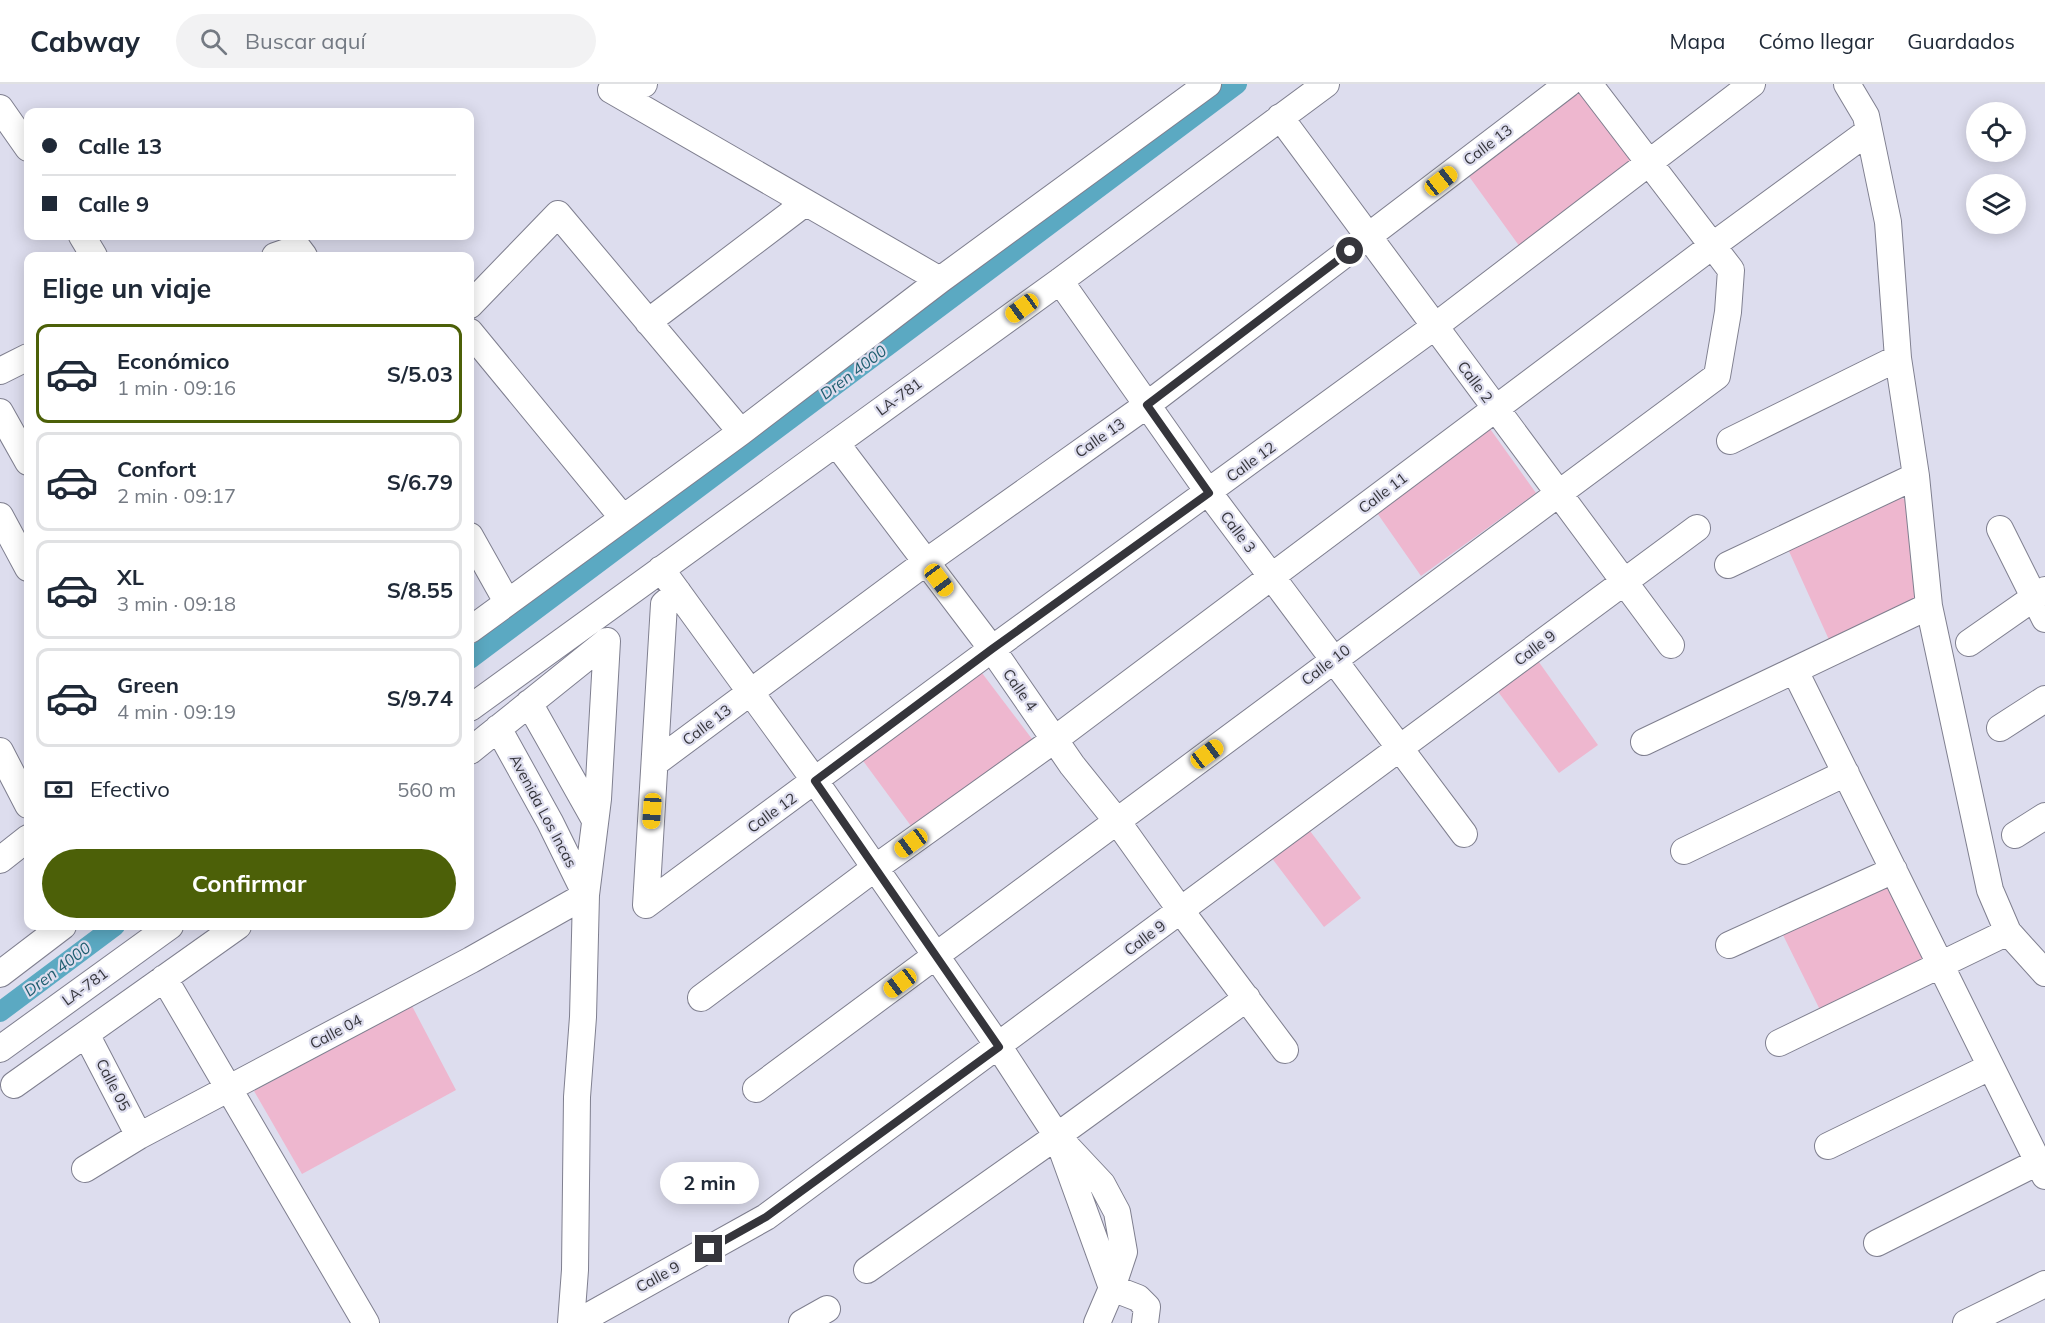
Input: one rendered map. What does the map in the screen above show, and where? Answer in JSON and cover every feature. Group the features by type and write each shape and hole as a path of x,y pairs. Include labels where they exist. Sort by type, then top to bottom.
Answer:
{"street":[{"path":"644,84 611,90 940,280"},
{"path":"474,627 741,432 940,280 1208,84"},
{"name":"LA-781","path":"474,705 1060,281 1326,84"},
{"name":"Calle 13","path":"655,763 926,562 1147,405 1568,84"},
{"path":"1589,84 1712,246"},
{"name":"Calle 12","path":"655,763 646,905 1434,327 1752,84"},
{"path":"1847,84 1866,116 1888,222 1898,358 1916,476 1929,606 1990,890 2008,932 2045,974"},
{"path":"0,108 24,142"},
{"name":"Calle 2","path":"1280,117 1671,645"},
{"name":"Calle 11","path":"701,998 875,868 1054,740 1712,246 1869,131"},
{"path":"648,322 805,203"},
{"path":"474,301 558,214 741,432"},
{"name":"Calle 10","path":"756,1089 1717,376 1728,312 1731,270 1712,246"},
{"path":"286,252 298,248 301,252"},
{"name":"Calle 3","path":"1060,281 1209,493 1464,834"},
{"path":"474,337 623,518"},
{"path":"1731,441 1898,358"},
{"path":"0,371 24,359"},
{"path":"0,412 24,455"},
{"name":"Calle 4","path":"836,443 992,649 1072,765 1286,1050"},
{"path":"1728,565 1916,476"},
{"path":"0,516 24,561"},
{"name":"Calle 9","path":"576,1323 766,1217 999,1047 1696,528"},
{"path":"1969,643 2041,602 2000,529"},
{"path":"474,543 507,602"},
{"path":"661,569 815,781 999,1047 1057,1136 1112,1288 1097,1323"},
{"path":"655,763 664,604 678,592"},
{"path":"1644,742 1929,606"},
{"path":"474,748 607,641 596,820 586,895 583,1017 577,1097 575,1270 571,1323"},
{"path":"1795,671 2041,1169 1877,1243"},
{"path":"2000,728 2045,699"},
{"path":"530,703 596,820"},
{"name":"Avenida Los Incas","path":"498,728 550,822 586,895"},
{"path":"0,751 24,797"},
{"path":"1684,850 1846,773"},
{"path":"2015,835 2045,816"},
{"path":"0,860 24,841"},
{"path":"1729,945 1894,870"},
{"name":"Calle 04","path":"85,1169 139,1136 461,966 586,895"},
{"path":"0,974 58,930"},
{"name":"LA-781","path":"0,1049 164,930"},
{"path":"14,1085 231,930"},
{"path":"1779,1043 2008,932"},
{"path":"164,978 366,1323"},
{"path":"867,1270 1247,999"},
{"name":"Calle 05","path":"86,1034 139,1136"},
{"path":"1828,1146 1990,1067"},
{"path":"1966,1323 2045,1284"},
{"path":"1112,1288 1138,1298 1147,1307 1145,1323"},
{"path":"802,1323 827,1309"}],"shaded area":[{"path":"1576,88 1631,161 1520,247 1468,175"},
{"path":"1488,426 1536,493 1421,576 1375,510"},
{"path":"1898,496 1908,501 1918,598 1830,642 1788,549"},
{"path":"1536,658 1598,745 1559,773 1496,689"},
{"path":"979,669 1032,739 914,830 861,758"},
{"path":"1307,827 1361,898 1324,927 1271,857"},
{"path":"1889,883 1925,961 1821,1012 1783,935"},
{"path":"412,1006 456,1090 302,1174 254,1091"}],"waterway":[{"name":"Dren 4000","path":"474,656 1237,84"},
{"name":"Dren 4000","path":"0,1012 110,930"}],"route":[{"path":"709,1249 766,1217 999,1047 815,781 992,649 1209,493 1147,405 1350,251"}]}
